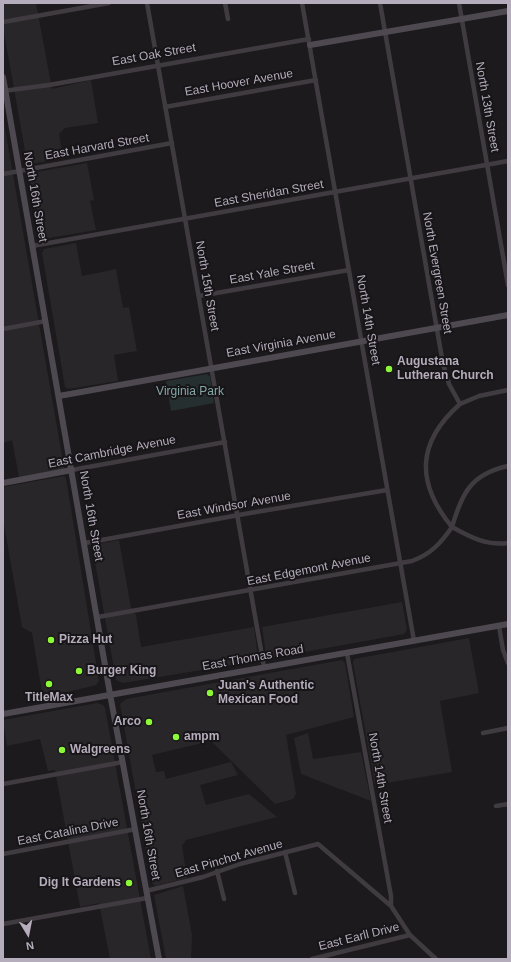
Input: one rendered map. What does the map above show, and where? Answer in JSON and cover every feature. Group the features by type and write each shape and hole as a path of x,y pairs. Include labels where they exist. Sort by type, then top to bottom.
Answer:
{"main road":[{"name":"East Oak Street","path":"309,42 386,32 508,11"},
{"name":"North 16th Street","path":"3,77 4,91 46,321 110,694 159,959"},
{"name":"East Virginia Avenue","path":"59,396 508,315"},
{"name":"East Cambridge Avenue","path":"3,483 72,470"},
{"name":"East Thomas Road","path":"3,714 508,624"}],"street":[{"path":"3,22 109,3"},
{"name":"North 15th Street","path":"147,3 264,667"},
{"path":"225,3 228,19"},
{"name":"North 14th Street","path":"302,3 414,641"},
{"name":"North Evergreen Street","path":"380,3 446,374 460,404"},
{"name":"North 13th Street","path":"459,3 508,286"},
{"name":"East Oak Street","path":"4,91 49,85 158,65 309,42"},
{"name":"East Hoover Avenue","path":"165,107 316,80"},
{"name":"East Harvard Street","path":"3,174 172,143"},
{"name":"East Sheridan Street","path":"32,246 508,161"},
{"name":"East Yale Street","path":"199,296 349,270"},
{"path":"3,329 46,321"},
{"path":"508,390 479,396 460,404 438,427 426,459 426,477 430,492 437,508 452,527 478,540 494,544 508,543"},
{"name":"East Cambridge Avenue","path":"72,470 225,442"},
{"path":"452,527 463,495 471,484 485,473 508,466"},
{"name":"East Windsor Avenue","path":"85,543 387,490"},
{"name":"East Edgemont Avenue","path":"98,617 400,563 424,556 442,541 452,527"},
{"path":"499,626 502,650 508,663"},
{"name":"North 14th Street","path":"347,653 391,896 391,906"},
{"path":"484,733 508,728"},
{"path":"3,784 123,762"},
{"path":"496,806 508,804"},
{"name":"East Catalina Drive","path":"3,854 136,829"},
{"name":"East Pinchot Avenue","path":"146,891 190,881 217,871 318,844 391,906"},
{"path":"285,852 296,893"},
{"path":"217,871 224,899"},
{"path":"3,924 147,898"},
{"path":"391,906 410,935 436,959"},
{"name":"East Earll Drive","path":"312,959 410,935"}],"shaded area":[{"path":"3,3 36,3 52,89 91,80 98,123 65,128 59,134 63,158 31,164 27,162 3,27"},
{"path":"3,117 64,467 64,469 19,477 12,440 3,443"},
{"path":"87,163 94,200 90,201 96,230 43,239 39,237 29,177 31,173"},
{"path":"76,243 82,276 116,269 123,308 129,307 137,351 114,355 118,381 68,389 65,387 42,253 44,249"},
{"path":"64,476 66,478 99,681 96,685 43,698 32,633 22,627 3,519 3,487"},
{"path":"119,540 131,608 136,615 141,647 254,627 258,658 256,661 123,683 116,680 92,545"},
{"path":"402,602 407,630 404,634 271,658 266,654 262,627"},
{"path":"469,638 479,693 440,701 452,772 375,785 353,663 354,659"},
{"path":"342,660 345,663 354,717 286,735 296,794 293,799 275,804 211,741 152,755 156,772 164,771 166,779 231,762 238,775 200,785 206,805 249,794 277,817 186,840 182,846 187,878 155,886 152,883 120,704 126,699"},
{"path":"97,703 103,705 105,708 151,959 110,959 99,903 80,907 55,770 48,771 40,739 7,746 3,720"},
{"path":"308,733 313,759 361,752 371,801 301,774 294,738"},
{"path":"183,886 192,935 191,959 166,959 154,895"}],"green space":[{"name":"Virginia Park","path":"207,374 210,377 214,403 171,411 166,381"}],"place":[{"name":"Augustana Lutheran Church","path":"389,369"},
{"name":"Pizza Hut","path":"51,640"},
{"name":"Burger King","path":"79,671"},
{"name":"TitleMax","path":"49,684"},
{"name":"Juan's Authentic Mexican Food","path":"210,693"},
{"name":"Arco","path":"149,722"},
{"name":"ampm","path":"176,737"},
{"name":"Walgreens","path":"62,750"},
{"name":"Dig It Gardens","path":"129,883"}]}
